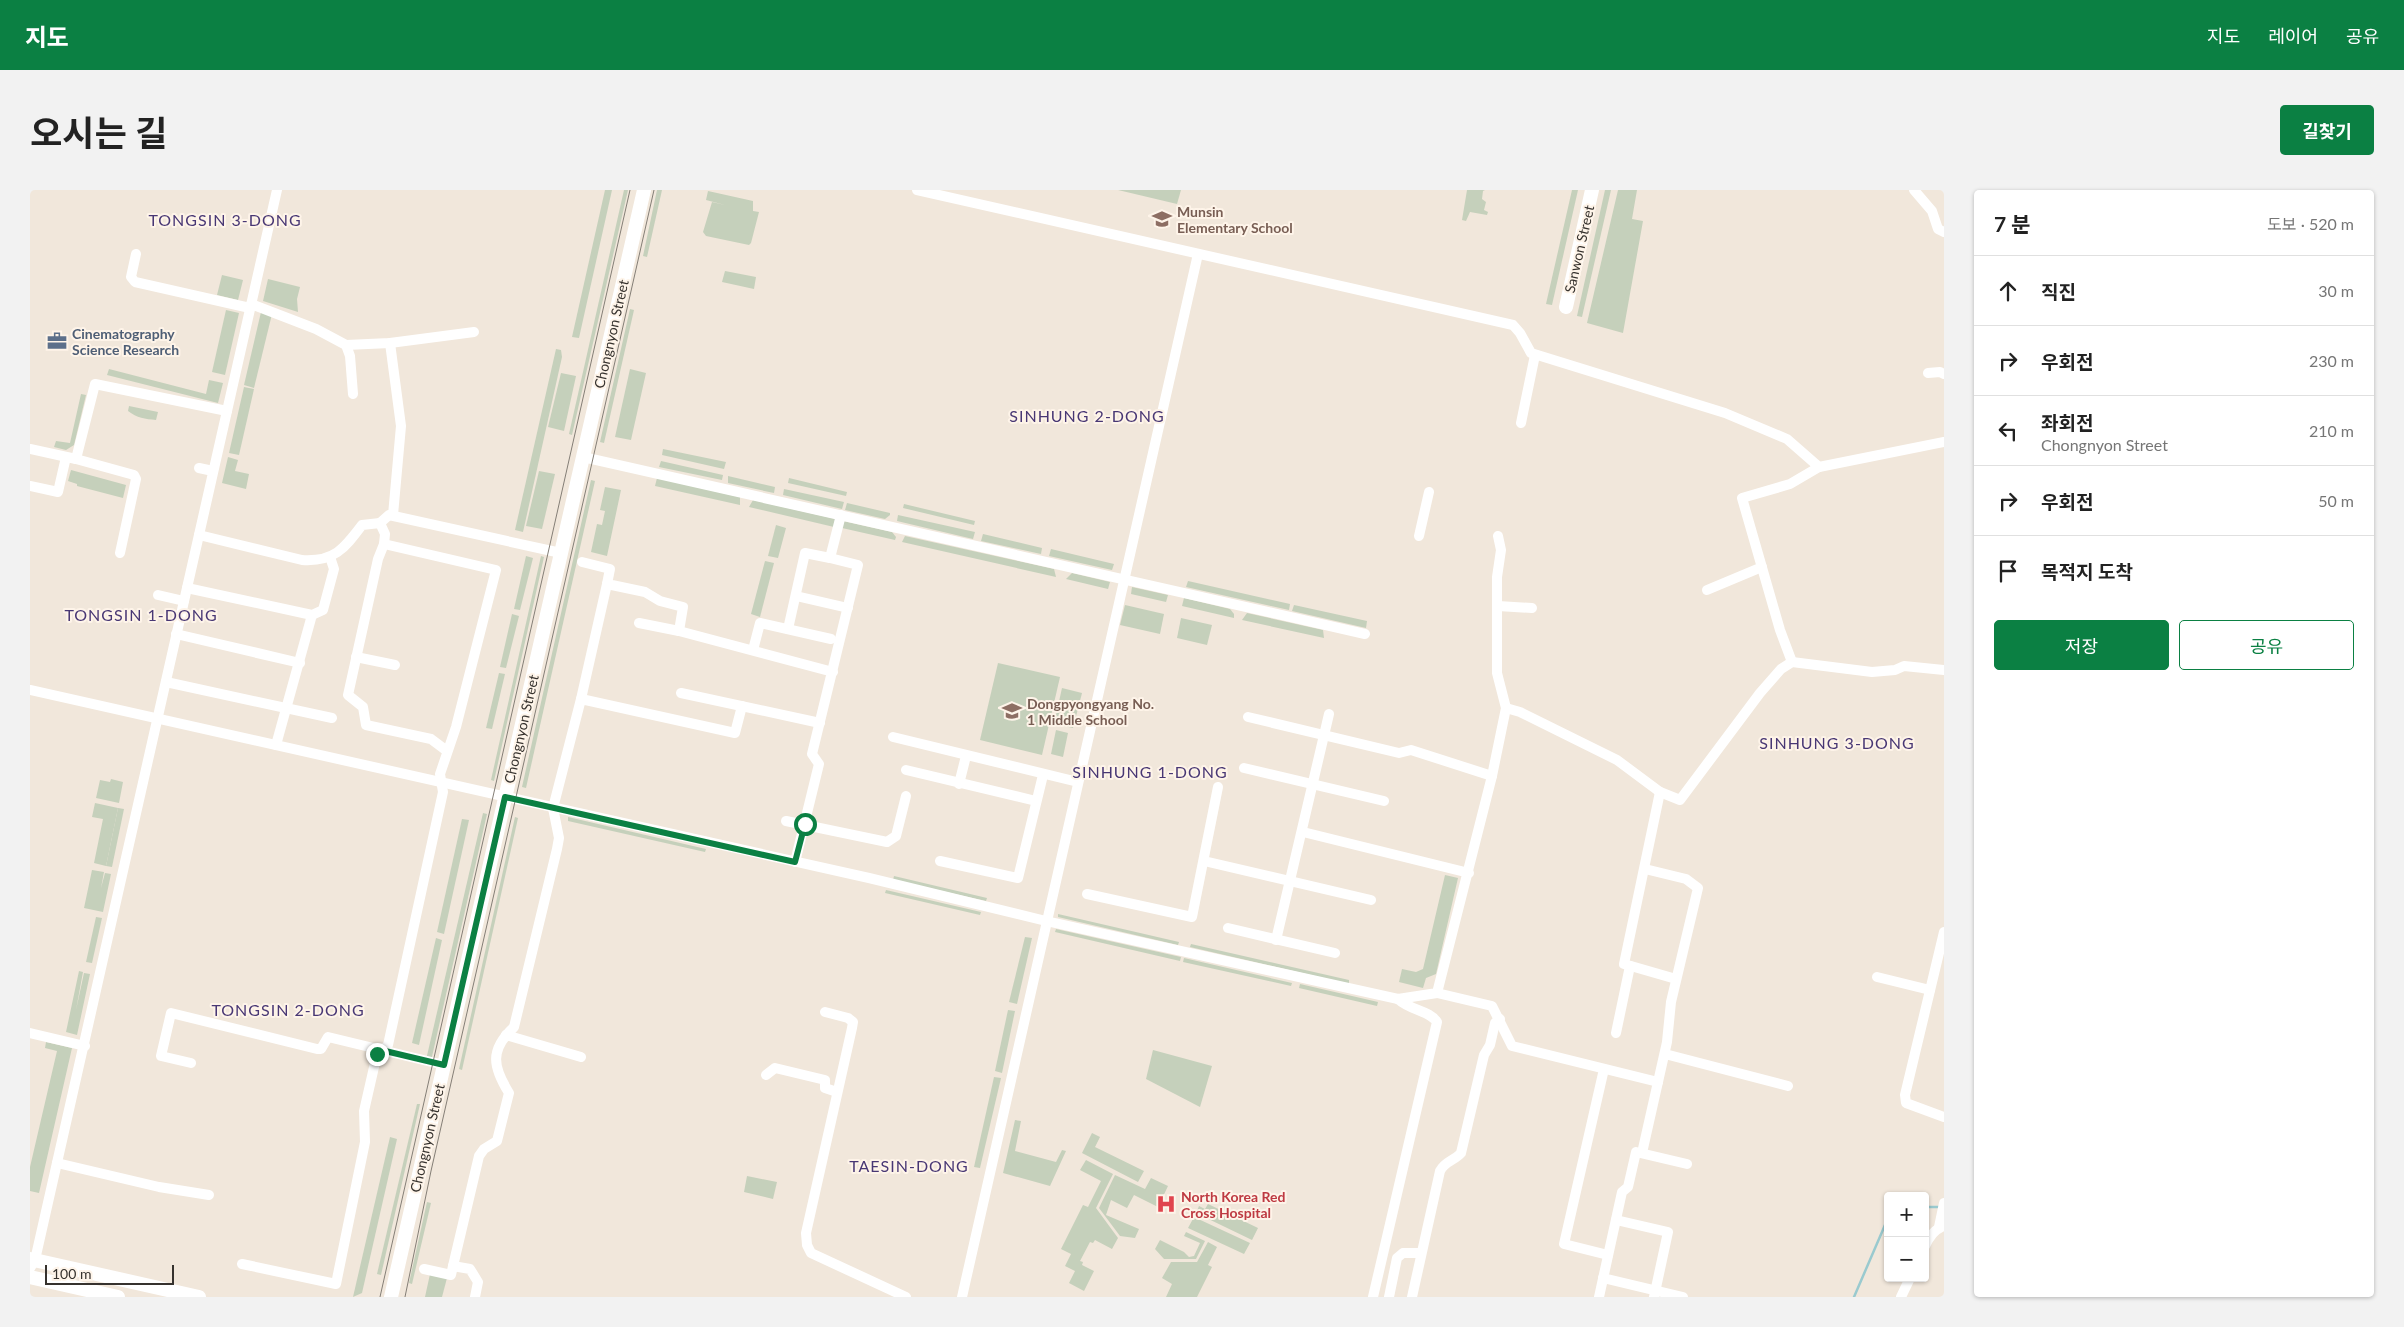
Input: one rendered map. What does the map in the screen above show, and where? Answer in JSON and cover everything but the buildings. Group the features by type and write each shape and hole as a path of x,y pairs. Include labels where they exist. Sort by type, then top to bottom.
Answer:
{"main road":[{"name":"Chongnyon Street","path":"391,1297 644,190"},
{"name":"Sanwon Street","path":"1566,307 1592,190"},
{"path":"32,1262 199,1297"},
{"path":"30,1277 118,1297"}],"street":[{"path":"32,1262 84,1046 277,190"},
{"path":"917,190 1512,325 1520,333 1525,345 1536,355 1725,413 1787,440 1819,467"},
{"path":"1914,190 1932,211 1938,229 1944,232"},
{"path":"136,254 130,277 135,282 251,306 316,329 346,345 474,332"},
{"path":"962,1297 1198,254"},
{"path":"390,342 401,426 392,515"},
{"path":"346,345 350,356 353,394"},
{"path":"1521,423 1536,355"},
{"path":"1928,373 1940,372 1944,374"},
{"path":"30,486 58,492 95,384 227,411"},
{"path":"1792,662 1742,498 1790,484 1819,467 1944,442"},
{"path":"30,449 134,475 136,479 120,554"},
{"path":"583,456 1365,634"},
{"path":"199,468 213,471"},
{"path":"1419,536 1429,492"},
{"path":"199,535 302,560 317,561 330,557 346,545 362,525 380,523 389,515 392,515 561,553"},
{"path":"830,558 841,515"},
{"path":"380,523 385,534 384,544 378,559 348,695 363,707 366,725 430,739 447,751"},
{"path":"1437,992 1469,872 1506,708 1497,673 1497,577 1501,550 1498,536"},
{"path":"242,1264 336,1284 365,1142 364,1110 377,1054 388,1045 443,792 440,774 456,728 496,570 384,544"},
{"path":"788,629 805,553 858,565 812,754 819,764 795,862"},
{"path":"187,588 312,615 323,610 334,569 330,557"},
{"path":"424,1269 451,1275 479,1156 484,1149 497,1141 509,1094 497,1075 495,1065 500,1045 514,1027 557,849 559,838 553,808 581,699 610,569 582,562"},
{"path":"1707,590 1762,567"},
{"path":"607,584 645,592 660,601 683,607 679,631"},
{"path":"158,595 184,601"},
{"path":"796,596 848,608"},
{"path":"1498,606 1532,608"},
{"path":"276,745 312,615"},
{"path":"639,623 679,631 833,672"},
{"path":"753,650 760,623 831,639"},
{"path":"176,634 300,663"},
{"path":"356,658 395,665"},
{"path":"1506,708 1520,712 1617,760 1660,792 1680,800 1760,693 1781,669 1792,662 1872,672 1895,670 1904,666 1944,670"},
{"path":"166,682 332,718"},
{"path":"30,690 795,862 1046,922 1398,999 1437,992 1492,1006 1512,1046 1658,1082"},
{"path":"681,693 820,723"},
{"path":"581,699 735,733 742,706"},
{"path":"1276,940 1329,714"},
{"path":"1248,717 1399,753 1411,750 1492,776"},
{"path":"894,737 1043,775 1078,782"},
{"path":"960,784 966,756"},
{"path":"1244,768 1384,801"},
{"path":"906,770 1036,801"},
{"path":"940,861 1018,878 1043,775"},
{"path":"1087,894 1192,917 1218,787"},
{"path":"1660,792 1624,964 1676,979"},
{"path":"786,820 887,842 896,836 906,796"},
{"path":"1302,832 1469,872"},
{"path":"1204,861 1371,900"},
{"path":"1642,1153 1665,1054 1676,979 1698,888 1686,879 1645,869"},
{"path":"1228,928 1335,953"},
{"path":"1944,932 1905,1095 1906,1103 1944,1118"},
{"path":"1616,1033 1630,966"},
{"path":"1877,977 1930,990"},
{"path":"1373,1297 1437,1022 1432,1016 1407,1007 1398,999"},
{"path":"825,1012 848,1018 852,1022 806,1233 807,1245 811,1253 906,1297"},
{"path":"191,1063 161,1056 171,1013 317,1049 321,1049 328,1037 444,1065"},
{"path":"1412,1297 1420,1253 1440,1171 1444,1163 1457,1158 1461,1154 1484,1055 1490,1045 1495,1023 1500,1019"},
{"path":"30,1033 84,1046"},
{"path":"506,1035 581,1057"},
{"path":"1665,1054 1788,1086"},
{"path":"766,1075 775,1068 824,1080 825,1088 837,1092"},
{"path":"1604,1069 1564,1244 1608,1255"},
{"path":"1599,1297 1622,1192 1628,1187 1636,1152 1687,1164"},
{"path":"57,1164 159,1187 209,1195"},
{"path":"1929,1241 1942,1226 1941,1214 1944,1203"},
{"path":"1616,1220 1668,1232 1655,1294"},
{"path":"1389,1297 1397,1258 1403,1253 1420,1253"},
{"path":"453,1266 470,1270 478,1282 475,1297"},
{"path":"1603,1278 1655,1294 1683,1297"},
{"path":"1901,1297 1908,1282"}],"green space":[{"path":"605,190 612,190 579,338 572,337"},
{"path":"624,190 628,190 572,435 569,434"},
{"path":"657,190 662,190 647,257 643,256"},
{"path":"1118,190 1181,190 1177,204"},
{"path":"1467,190 1485,190 1483,191 1482,199 1486,202 1484,210 1488,212 1487,215 1470,212 1466,221 1462,220"},
{"path":"1572,190 1578,190 1552,305 1546,304"},
{"path":"1605,190 1611,190 1582,317 1577,316"},
{"path":"1618,190 1637,190 1632,219 1643,221 1623,333 1587,323"},
{"path":"708,191 753,201 753,211 759,212 749,245 706,236 703,232 712,202 725,205 706,200"},
{"path":"725,271 756,277 754,289 722,282"},
{"path":"222,275 243,280 238,300 217,295"},
{"path":"268,279 300,287 297,299 298,312 263,301"},
{"path":"630,309 634,310 604,443 600,442"},
{"path":"226,310 239,313 225,375 212,372"},
{"path":"261,312 272,314 254,388 244,385"},
{"path":"556,349 561,350 562,357 523,532 515,530"},
{"path":"109,369 206,394 209,380 223,383 218,403 107,375"},
{"path":"630,369 646,373 631,440 615,437"},
{"path":"561,373 576,376 564,431 548,427"},
{"path":"244,387 254,389 239,455 229,453"},
{"path":"81,394 86,395 74,445 66,450 54,447 56,441 70,443"},
{"path":"129,406 158,412 156,420 145,419 135,415 128,411"},
{"path":"663,449 726,462 724,469 662,455"},
{"path":"228,457 238,460 235,471 249,474 246,489 222,483"},
{"path":"661,461 723,475 722,480 659,467"},
{"path":"71,470 126,485 123,498 77,486 77,484 68,481"},
{"path":"539,471 555,474 542,529 526,526"},
{"path":"728,476 775,487 774,493 728,483"},
{"path":"657,478 740,497 740,505 655,486"},
{"path":"789,478 847,492 846,496 788,483"},
{"path":"591,480 595,481 526,788 522,787"},
{"path":"605,487 621,490 607,556 591,552 597,524 602,525 605,511 600,510"},
{"path":"784,489 844,502 842,509 783,495"},
{"path":"753,500 836,519 834,527 749,507"},
{"path":"847,503 890,513 890,515 885,519 845,510"},
{"path":"904,504 975,521 974,525 903,508"},
{"path":"898,515 975,532 973,539 897,521"},
{"path":"843,521 892,532 896,537 895,540 842,528"},
{"path":"776,525 786,528 778,558 768,556"},
{"path":"983,534 1042,548 1041,554 981,541"},
{"path":"905,536 1054,569 1056,577 902,542"},
{"path":"1051,549 1114,564 1112,570 1049,556"},
{"path":"526,556 533,558 520,610 514,609"},
{"path":"541,556 544,557 494,781 491,780"},
{"path":"765,561 774,563 760,617 751,614"},
{"path":"1072,573 1110,582 1108,589 1066,579"},
{"path":"1188,581 1290,604 1289,610 1186,587"},
{"path":"1132,587 1168,595 1166,602 1131,594"},
{"path":"1184,598 1230,609 1234,614 1234,618 1182,606"},
{"path":"1125,605 1164,614 1160,634 1120,625"},
{"path":"1294,605 1367,621 1366,628 1292,611"},
{"path":"1247,613 1323,630 1324,638 1242,620"},
{"path":"512,614 519,616 506,668 500,667"},
{"path":"1181,618 1212,625 1207,645 1177,638"},
{"path":"998,663 1060,677 1042,755 980,740"},
{"path":"499,673 505,674 492,729 486,728"},
{"path":"1062,688 1082,693 1073,728 1054,724"},
{"path":"1056,730 1068,733 1063,757 1051,754"},
{"path":"111,779 123,782 119,803 96,798 100,780 110,782"},
{"path":"95,803 118,808 106,866 94,863 103,819 92,817"},
{"path":"118,808 124,809 112,867 106,866"},
{"path":"483,813 487,814 431,1061 426,1060"},
{"path":"515,817 518,818 462,1070 459,1069"},
{"path":"568,817 706,849 705,852 568,821"},
{"path":"462,819 469,820 444,934 437,932"},
{"path":"92,870 104,872 101,888 105,873 111,874 103,912 84,908"},
{"path":"1445,875 1458,878 1436,974 1426,978 1423,988 1399,982 1402,969 1416,972 1423,969"},
{"path":"894,876 987,898 986,901 893,880"},
{"path":"886,890 981,912 980,915 885,893"},
{"path":"1058,914 1179,942 1178,945 1058,917"},
{"path":"96,917 102,918 92,963 86,962"},
{"path":"1056,929 1181,957 1180,961 1055,932"},
{"path":"1025,937 1032,938 1017,1004 1009,1002"},
{"path":"436,938 442,940 419,1045 412,1043"},
{"path":"1191,944 1349,980 1349,984 1190,947"},
{"path":"1184,958 1292,983 1291,986 1183,962"},
{"path":"79,971 83,972 76,1010 84,973 90,974 77,1035 66,1032"},
{"path":"1300,984 1378,1002 1377,1006 1299,988"},
{"path":"1008,1010 1015,1011 1002,1073 995,1071"},
{"path":"46,1042 72,1048 39,1193 30,1191 30,1167 57,1051 45,1048"},
{"path":"1153,1050 1212,1066 1200,1107 1146,1079"},
{"path":"994,1077 1001,1078 980,1168 974,1167"},
{"path":"417,1104 420,1104 381,1275 377,1274"},
{"path":"1015,1120 1021,1121 1015,1151 1056,1162 1062,1150 1066,1151 1050,1186 1003,1173"},
{"path":"1092,1133 1100,1137 1095,1147 1144,1171 1138,1182 1082,1153"},
{"path":"390,1137 397,1139 362,1293 353,1297"},
{"path":"1086,1160 1113,1174 1096,1208 1118,1238 1112,1249 1095,1240 1093,1243 1090,1242 1080,1261 1083,1262 1082,1265 1094,1271 1084,1291 1069,1283 1075,1271 1065,1266 1071,1254 1061,1249 1083,1205 1088,1207 1101,1181 1080,1170"},
{"path":"1115,1175 1145,1189 1151,1178 1168,1186 1158,1207 1134,1195 1127,1208 1111,1200 1106,1215 1139,1229 1135,1238 1120,1236 1099,1208"},
{"path":"747,1176 777,1182 773,1199 744,1192"},
{"path":"427,1202 431,1203 412,1284 409,1283"},
{"path":"1208,1204 1258,1228 1252,1240 1196,1213 1199,1206 1205,1209"},
{"path":"1194,1217 1250,1243 1244,1254 1188,1228"},
{"path":"1186,1232 1205,1241 1196,1259 1164,1259 1155,1249 1160,1240 1184,1252 1189,1257 1194,1256 1200,1243 1184,1236"},
{"path":"1208,1242 1217,1247 1208,1265 1212,1267 1197,1297 1166,1297 1172,1284 1162,1278 1171,1262 1197,1262"},
{"path":"430,1274 447,1278 442,1297 425,1297"}],"waterway":[{"path":"1929,1207 1940,1207"},
{"path":"1854,1297 1884,1227"}],"tram line":[{"path":"380,1297 630,190"},
{"path":"405,1297 431,1171 654,190"}],"place":[{"name":"Munsin Elementary School","path":"1162,219"},
{"name":"Cinematography Science Research","path":"57,341"},
{"name":"Dongpyongyang No. 1 Middle School","path":"1012,711"},
{"name":"North Korea Red Cross Hospital","path":"1166,1204"}],"district":[{"name":"TONGSIN 3-DONG","path":"225,219"},
{"name":"SINHUNG 2-DONG","path":"1087,415"},
{"name":"TONGSIN 1-DONG","path":"141,614"},
{"name":"SINHUNG 3-DONG","path":"1837,742"},
{"name":"SINHUNG 1-DONG","path":"1150,771"},
{"name":"TONGSIN 2-DONG","path":"288,1009"},
{"name":"TAESIN-DONG","path":"909,1165"}],"route":[{"path":"377,1054 381,1050 444,1065 505,797 795,862 805,824"}]}
